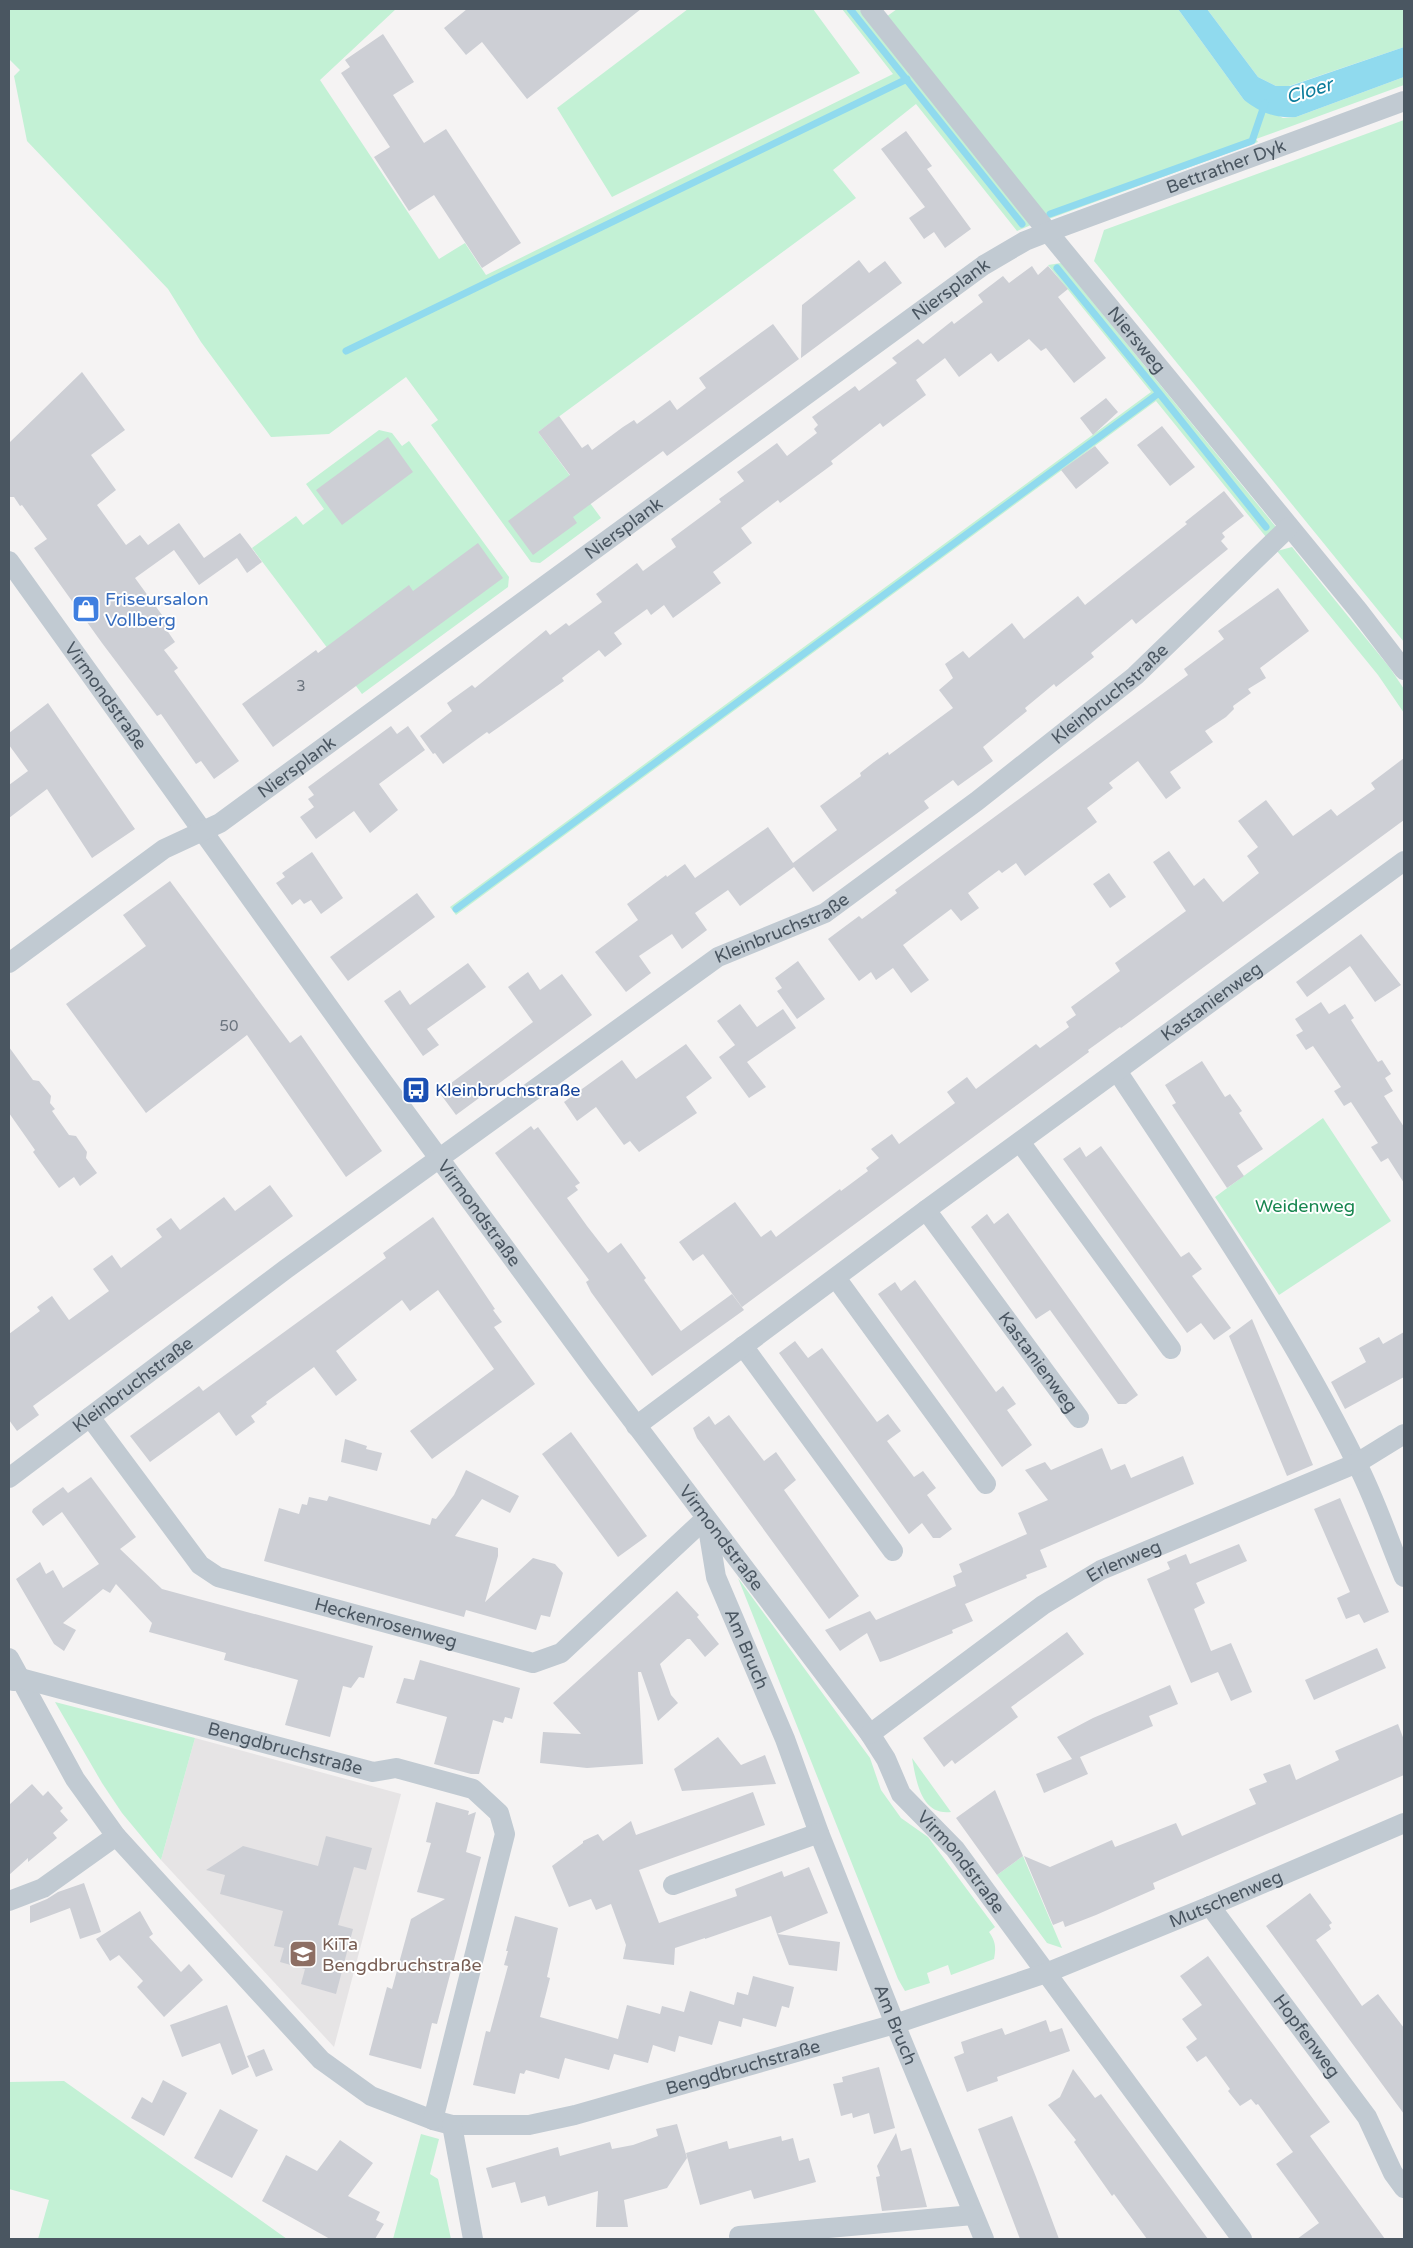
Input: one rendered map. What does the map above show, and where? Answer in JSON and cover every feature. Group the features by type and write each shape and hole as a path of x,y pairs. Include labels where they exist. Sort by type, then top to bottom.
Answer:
{"street":[{"name":"Niersweg","path":"870,9 1048,232 1358,610 1404,670"},
{"name":"Bettrather Dyk","path":"1048,232 1404,101"},
{"name":"Niersplank","path":"203,831 220,823 962,280 1007,252 1048,232"},
{"name":"Kleinbruchstraße","path":"9,1478 286,1270 718,956 825,913 977,801 1135,676 1289,527"},
{"name":"Virmondstraße","path":"9,561 440,1159 636,1426 870,1734 886,1759 901,1794 954,1848 1242,2239"},
{"path":"9,963 164,849 203,831"},
{"name":"Kastanienweg","path":"636,1426 926,1210 1404,861"},
{"path":"1117,1071 1270,1306 1357,1462 1404,1577"},
{"path":"1020,1142 1170,1349"},
{"name":"Kastanienweg","path":"926,1210 1079,1418"},
{"path":"836,1278 986,1484"},
{"path":"742,1346 893,1551"},
{"name":"Heckenrosenweg","path":"90,1417 200,1565 218,1577 532,1663 561,1653 706,1518"},
{"name":"Erlenweg","path":"870,1734 1043,1605 1072,1586 1129,1558 1357,1462 1404,1434"},
{"name":"Am Bruch","path":"706,1518 716,1577 786,1739 819,1832 895,2024 984,2239"},
{"name":"Bengdbruchstraße","path":"9,1658 14,1680 75,1779 116,1836 322,2060 371,2096 433,2120 452,2125 529,2125 575,2115 895,2024 1046,1973"},
{"name":"Bengdbruchstraße","path":"14,1680 374,1772 396,1768 473,1789 499,1813 505,1834 433,2120"},
{"name":"Mutschenweg","path":"1046,1973 1210,1906 1404,1823"},
{"path":"673,1885 819,1832"},
{"path":"9,1900 43,1888 116,1836"},
{"name":"Hopfenweg","path":"1210,1906 1367,2117 1401,2175"},
{"path":"452,2125 473,2239"},
{"path":"739,2236 973,2215"}],"shaded area":[{"name":"KiTa Bengdbruchstraße","path":"195,1738 401,1794 334,2047 161,1860"}],"green space":[{"path":"9,9 396,9 320,80 439,259 465,243 486,275 893,74 842,9 859,9 1031,225 1017,231 916,104 833,170 856,198 538,432 601,518 540,563 531,562 431,425 438,420 406,377 329,434 271,437 201,342 168,289 27,141 14,76 20,70 9,59"},
{"path":"688,9 813,9 860,73 612,197 557,108"},
{"path":"897,9 1178,9 1244,100 1283,118 1296,117 1404,77 1404,85 1256,139 1258,142 1046,220 886,17"},
{"path":"1207,9 1404,9 1404,47 1289,86 1276,86 1258,77"},
{"path":"1404,120 1404,642 1094,261 1104,230"},
{"path":"1061,263 1276,527 1266,537 1156,401 456,915 450,907 1151,392 1048,265"},
{"path":"379,430 392,433 402,446 409,441 509,577 508,587 362,694 252,548 296,516 303,525 324,509 306,484"},
{"path":"1292,547 1390,668 1404,689 1404,713 1378,675 1277,551"},
{"name":"Weidenweg","path":"1323,1118 1391,1221 1279,1295 1215,1197"},
{"path":"738,1578 870,1758 881,1790 901,1818 928,1837 995,1927 989,1932 995,1945 994,1959 951,1975 948,1965 927,1973 930,1983 905,1991 898,1979"},
{"path":"55,1702 195,1738 161,1860 122,1813 102,1783"},
{"path":"912,1758 951,1812 941,1812 927,1802 918,1786"},
{"path":"1023,1856 1062,1948 1047,1943 997,1875"},
{"path":"64,2081 287,2239 38,2239 49,2200 9,2189 9,2082"},
{"path":"421,2134 439,2139 430,2174 438,2179 451,2239 393,2239"}],"water":[{"name":"Cloer","path":"1178,9 1207,9 1258,77 1276,86 1290,86 1404,47 1404,77 1296,117 1268,114 1244,100"}],"building":[{"path":"467,9 641,9 527,99 482,42 466,55 444,28"},
{"path":"383,34 414,82 393,95 424,143 446,129 521,243 482,268 434,195 409,211 374,157 390,147 341,73 350,67 345,60"},
{"path":"906,131 932,166 927,169 971,229 945,248 934,232 924,239 909,218 925,207 881,149"},
{"path":"859,260 869,273 885,261 902,283 801,358 802,305"},
{"path":"1032,266 1038,275 1048,266 1068,289 1058,297 1106,358 1074,383 1046,348 1041,351 1029,339 998,362 991,353 959,377 945,358 916,380 926,395 883,427 880,423 831,461 833,464 780,503 778,500 741,528 752,543 713,572 721,583 673,618 664,605 651,615 647,609 614,633 622,644 605,657 599,650 562,678 564,681 443,764 435,753 433,754 420,736 452,711 447,703 472,685 475,688 546,630 550,635 566,623 569,626 602,602 596,594 637,563 643,571 676,547 671,539 721,502 719,499 744,481 737,472 777,443 787,456 817,433 814,429 818,425 812,417 855,386 859,391 897,363 892,358 918,339 923,344 952,321 954,324 983,302 978,295 1003,276 1009,283"},
{"path":"773,324 799,359 667,456 663,451 573,517 577,523 533,555 508,521 570,475 538,432 559,416 582,448 588,444 592,450 623,427 634,420 637,424 670,400 677,410 706,388 699,378"},
{"path":"82,372 125,430 91,455 116,490 97,505 126,545 140,535 148,545 179,523 204,558 240,533 262,562 247,573 237,558 199,585 174,550 135,578 170,626 166,629 175,642 164,650 178,668 174,671 239,761 214,779 201,761 196,764 161,714 157,716 102,643 34,548 47,539 22,505 20,506 14,497 9,497 9,443"},
{"path":"1106,398 1118,412 1093,435 1080,418"},
{"path":"1162,426 1195,467 1170,486 1137,445"},
{"path":"388,437 413,472 342,525 316,490"},
{"path":"1095,446 1109,463 1076,489 1061,470"},
{"path":"1224,491 1244,516 1222,533 1225,537 1221,541 1228,549 1136,624 1132,619 1091,653 1094,657 1056,687 1054,684 1025,708 1027,711 983,747 993,761 958,786 953,780 924,801 929,808 813,892 794,867 740,906 728,890 695,913 707,930 682,949 672,934 639,956 651,973 626,992 595,952 638,920 627,904 666,875 667,877 685,864 695,878 768,827 793,863 837,830 820,806 861,776 860,773 874,762 888,752 889,755 953,708 939,690 953,678 945,664 963,651 969,658 1012,623 1024,639 1078,596 1085,605 1187,524 1185,522"},
{"path":"478,543 503,578 273,747 242,704 316,650 318,653 409,585 413,591"},
{"path":"1278,588 1309,631 1260,668 1266,678 1248,689 1251,693 1233,706 1234,709 1226,717 1205,731 1213,742 1170,772 1181,788 1166,799 1138,761 1109,783 1113,788 1087,808 1097,822 1025,876 1016,863 1002,873 999,870 968,893 979,908 961,921 951,909 903,945 929,980 911,993 893,968 876,980 871,972 859,981 828,939 859,916 862,919 897,893 895,890 1188,675 1184,669 1224,639 1218,631"},
{"path":"48,703 135,829 92,858 47,789 9,818 9,785 28,771 9,745 9,733"},
{"path":"391,726 397,734 408,726 425,750 379,784 398,810 370,833 354,811 316,839 300,817 314,807 308,799 314,795 308,787"},
{"path":"1404,758 1404,820 1121,1028 1088,1050 1089,1052 742,1307 703,1254 693,1261 679,1242 735,1202 761,1237 771,1230 776,1237 840,1189 841,1191 868,1171 866,1168 879,1158 871,1149 892,1134 899,1144 955,1103 947,1092 967,1077 976,1089 1036,1044 1040,1048 1069,1027 1066,1022 1076,1015 1071,1007 1120,971 1115,963 1186,911 1153,862 1169,851 1194,886 1204,878 1223,902 1259,873 1247,856 1258,847 1238,821 1266,800 1293,836 1331,809 1337,816 1375,789 1371,783"},
{"path":"312,852 343,898 321,914 311,900 304,904 300,899 292,905 276,883 285,877 282,873"},
{"path":"1109,873 1126,897 1110,908 1093,884"},
{"path":"170,881 290,1043 301,1035 382,1151 346,1177 247,1035 146,1113 66,1004 146,946 123,915"},
{"path":"417,893 435,917 348,981 330,957"},
{"path":"1361,934 1401,985 1375,1002 1350,966 1307,997 1296,982"},
{"path":"798,961 825,999 797,1019 777,991 782,988 775,978"},
{"path":"468,963 486,987 427,1029 439,1045 423,1056 384,1001 400,990 410,1005"},
{"path":"528,972 540,990 562,974 592,1015 456,1115 439,1092 533,1022 508,987"},
{"path":"1321,1002 1329,1014 1345,1004 1354,1018 1351,1020 1378,1062 1382,1060 1391,1074 1385,1078 1393,1091 1384,1096 1404,1127 1404,1183 1388,1158 1381,1162 1371,1147 1378,1143 1351,1102 1344,1106 1334,1091 1341,1087 1313,1046 1306,1050 1296,1035 1303,1031 1295,1019"},
{"path":"740,1004 757,1027 783,1009 796,1028 747,1062 766,1087 749,1098 719,1057 735,1045 717,1021"},
{"path":"686,1044 712,1078 686,1097 697,1113 639,1152 630,1141 624,1145 596,1107 577,1121 564,1102 622,1060 636,1079"},
{"path":"9,1047 33,1080 39,1081 51,1096 50,1103 55,1109 52,1111 69,1135 76,1136 87,1152 86,1158 97,1173 80,1186 74,1177 59,1188 33,1152 35,1150 9,1113"},
{"path":"1202,1061 1225,1097 1230,1094 1242,1111 1239,1113 1263,1149 1237,1166 1244,1176 1227,1188 1172,1105 1176,1103 1165,1085"},
{"path":"531,1126 534,1130 538,1127 580,1183 575,1186 578,1190 567,1198 587,1226 608,1253 621,1243 646,1278 644,1280 681,1331 732,1294 744,1310 652,1376 591,1292 586,1282 589,1280 495,1153"},
{"path":"1101,1146 1181,1257 1189,1252 1202,1269 1192,1276 1231,1328 1214,1340 1201,1323 1187,1333 1063,1159 1080,1147 1086,1157"},
{"path":"270,1185 293,1216 33,1406 39,1415 17,1431 9,1420 9,1334 40,1311 37,1307 52,1296 69,1320 109,1291 93,1269 112,1255 121,1268 162,1237 156,1229 171,1218 180,1230 224,1197 235,1211"},
{"path":"1008,1213 1138,1395 1126,1404 1118,1404 1050,1310 1036,1319 971,1227 987,1214 994,1224"},
{"path":"433,1217 495,1309 493,1310 502,1322 494,1327 535,1384 432,1459 410,1431 494,1369 438,1290 410,1311 402,1300 336,1351 357,1380 336,1396 314,1367 266,1402 267,1404 251,1416 255,1422 236,1436 219,1412 150,1462 130,1436 199,1386 203,1391 386,1258 383,1253"},
{"path":"915,1280 996,1392 1003,1386 1016,1404 1007,1410 1032,1445 1002,1467 878,1294 895,1282 901,1291"},
{"path":"1252,1319 1313,1465 1287,1476 1229,1336"},
{"path":"1404,1332 1404,1377 1345,1409 1331,1382 1366,1362 1359,1348 1379,1337 1383,1344"},
{"path":"795,1341 808,1358 822,1348 877,1422 888,1414 901,1431 887,1441 914,1477 923,1471 936,1488 927,1495 952,1529 940,1538 933,1538 922,1523 909,1534 779,1353"},
{"path":"729,1415 764,1461 776,1452 796,1480 784,1490 859,1596 829,1619 697,1438 693,1428 709,1416 715,1425"},
{"path":"571,1432 647,1536 618,1557 542,1454"},
{"path":"345,1439 367,1446 366,1449 382,1453 377,1471 341,1462"},
{"path":"1102,1448 1111,1470 1125,1464 1131,1478 1183,1456 1194,1484 1040,1550 1047,1567 1026,1575 1027,1578 965,1604 973,1621 952,1630 953,1633 890,1659 880,1662 867,1633 840,1651 825,1630 870,1611 876,1620 956,1586 953,1576 962,1572 959,1564 1027,1534 1018,1513 1048,1500 1025,1470 1045,1462 1051,1470"},
{"path":"466,1470 519,1496 510,1513 482,1499 455,1536 498,1548 498,1556 485,1602 533,1558 555,1564 563,1573 550,1617 541,1615 536,1630 466,1610 464,1617 264,1561 279,1508 299,1514 302,1504 307,1505 309,1497 327,1501 329,1496 430,1525 432,1518 436,1519 454,1495"},
{"path":"91,1477 136,1537 120,1549 162,1589 373,1646 364,1678 359,1677 351,1688 343,1686 330,1737 285,1725 298,1680 224,1660 226,1653 149,1632 152,1623 116,1584 110,1593 103,1589 63,1623 76,1630 64,1651 54,1644 16,1579 40,1562 46,1574 53,1570 63,1588 99,1564 62,1512 43,1526 32,1512 33,1509 63,1487 68,1493"},
{"path":"1340,1498 1389,1612 1364,1623 1359,1614 1346,1619 1337,1598 1350,1592 1314,1509"},
{"path":"1239,1544 1247,1561 1196,1583 1205,1603 1194,1609 1211,1651 1231,1643 1252,1692 1231,1701 1218,1672 1191,1683 1147,1579 1170,1569 1167,1562 1186,1554 1190,1564"},
{"path":"677,1591 699,1615 697,1617 719,1644 705,1657 690,1639 687,1639 660,1664 671,1695 678,1703 658,1721 641,1672 638,1672 643,1764 587,1768 540,1763 543,1732 581,1734 553,1703"},
{"path":"1067,1632 1084,1654 1011,1707 1018,1717 955,1764 952,1760 944,1767 923,1738"},
{"path":"1377,1648 1386,1668 1314,1700 1305,1680"},
{"path":"420,1660 520,1688 512,1719 505,1717 503,1723 493,1720 479,1774 471,1774 434,1764 447,1717 396,1703 404,1678 414,1680"},
{"path":"1170,1685 1178,1704 1149,1716 1153,1726 1080,1757 1088,1774 1044,1793 1036,1774 1072,1759 1057,1737 1093,1718"},
{"path":"1398,1724 1404,1740 1404,1775 1153,1883 1155,1889 1096,1915 1065,1927 1063,1921 1053,1925 1024,1856 1050,1867 1112,1840 1115,1847 1176,1823 1182,1836 1256,1804 1249,1789 1267,1782 1263,1774 1290,1764 1296,1780 1339,1760 1335,1751"},
{"path":"718,1737 741,1765 765,1755 776,1784 682,1791 674,1769"},
{"path":"32,1784 43,1796 48,1791 63,1808 60,1811 68,1820 53,1833 57,1838 28,1862 28,1858 9,1875 9,1805"},
{"path":"995,1790 1023,1856 997,1875 956,1818"},
{"path":"753,1792 765,1825 639,1870 659,1923 737,1896 735,1889 782,1871 784,1877 809,1867 828,1913 777,1934 771,1916 675,1948 674,1965 623,1959 626,1945 611,1904 596,1910 591,1899 569,1907 552,1866 583,1843 583,1841 598,1834 603,1841 631,1821 636,1835"},
{"path":"436,1802 469,1811 468,1815 476,1812 466,1852 481,1857 437,2024 432,2023 421,2069 369,2055 387,1987 392,1989 411,1919 445,1899 417,1892 431,1843 426,1842"},
{"path":"326,1836 372,1848 366,1870 354,1867 338,1925 353,1929 336,1994 301,1984 305,1969 280,1962 284,1948 274,1946 283,1911 220,1894 225,1875 206,1870 243,1846 318,1866"},
{"path":"84,1883 101,1932 80,1939 70,1908 30,1923 30,1906 58,1892"},
{"path":"1310,1893 1332,1923 1329,1925 1331,1929 1316,1940 1362,2006 1378,1994 1404,2028 1404,2114 1266,1926"},
{"path":"140,1911 153,1934 149,1937 181,1972 189,1964 203,1980 164,2017 137,1987 143,1981 119,1955 110,1961 96,1939"},
{"path":"515,1916 558,1928 547,1977 550,1978 540,2017 618,2039 627,2005 660,2014 662,2006 684,2012 690,1991 734,2005 737,1992 748,1995 753,1976 794,1987 789,2008 782,2006 776,2027 743,2018 741,2027 719,2021 712,2045 679,2036 675,2052 653,2045 648,2063 614,2054 609,2070 565,2058 559,2079 526,2070 524,2074 520,2073 515,2094 473,2085 486,2031 490,2032 508,1966 504,1965"},
{"path":"777,1934 840,1942 837,1971 789,1965"},
{"path":"1208,1956 1330,2122 1310,2136 1385,2239 1297,2239 1319,2223 1276,2164 1293,2152 1258,2104 1256,2105 1251,2099 1240,2106 1206,2056 1197,2062 1186,2047 1197,2039 1182,2019 1202,2005 1180,1976"},
{"path":"227,2005 249,2067 232,2075 220,2043 182,2057 170,2025"},
{"path":"1046,2020 1050,2032 1062,2028 1070,2051 997,2077 998,2081 967,2092 954,2057 964,2053 961,2042 1002,2028 1005,2035"},
{"path":"264,2049 273,2070 256,2077 247,2056"},
{"path":"879,2067 895,2128 874,2134 869,2113 853,2118 852,2113 841,2116 833,2084 843,2082 842,2077"},
{"path":"1073,2069 1095,2098 1101,2094 1208,2239 1147,2239 1114,2194 1112,2196 1074,2142 1076,2140 1048,2105 1060,2097"},
{"path":"163,2080 187,2093 164,2136 131,2118 142,2097 152,2103"},
{"path":"220,2109 258,2130 232,2178 194,2158"},
{"path":"1012,2116 1059,2239 1020,2239 978,2129"},
{"path":"677,2124 687,2158 667,2188 624,2200 628,2227 596,2227 598,2191 548,2206 545,2196 521,2203 515,2182 492,2188 486,2168 558,2147 560,2156 610,2142 612,2149 633,2145 658,2136 656,2129"},
{"path":"896,2133 901,2151 911,2148 927,2207 882,2211 876,2177 880,2176 877,2166"},
{"path":"781,2136 782,2141 793,2138 799,2161 809,2158 816,2182 754,2199 751,2190 700,2205 686,2153 727,2141 729,2149"},
{"path":"340,2140 373,2163 348,2196 380,2212 376,2220 384,2224 375,2239 330,2239 262,2201 286,2155 317,2171"}],"waterway":[{"path":"850,9 1022,224"},
{"path":"346,351 907,79"},
{"path":"1050,214 1252,141 1265,103"},
{"path":"456,909 1159,393 1057,268"},
{"path":"1159,393 1266,527"}],"place":[{"name":"Friseursalon Vollberg","path":"86,609"},
{"name":"Kleinbruchstraße","path":"416,1090"},
{"name":"KiTa Bengdbruchstraße","path":"303,1954"}]}
